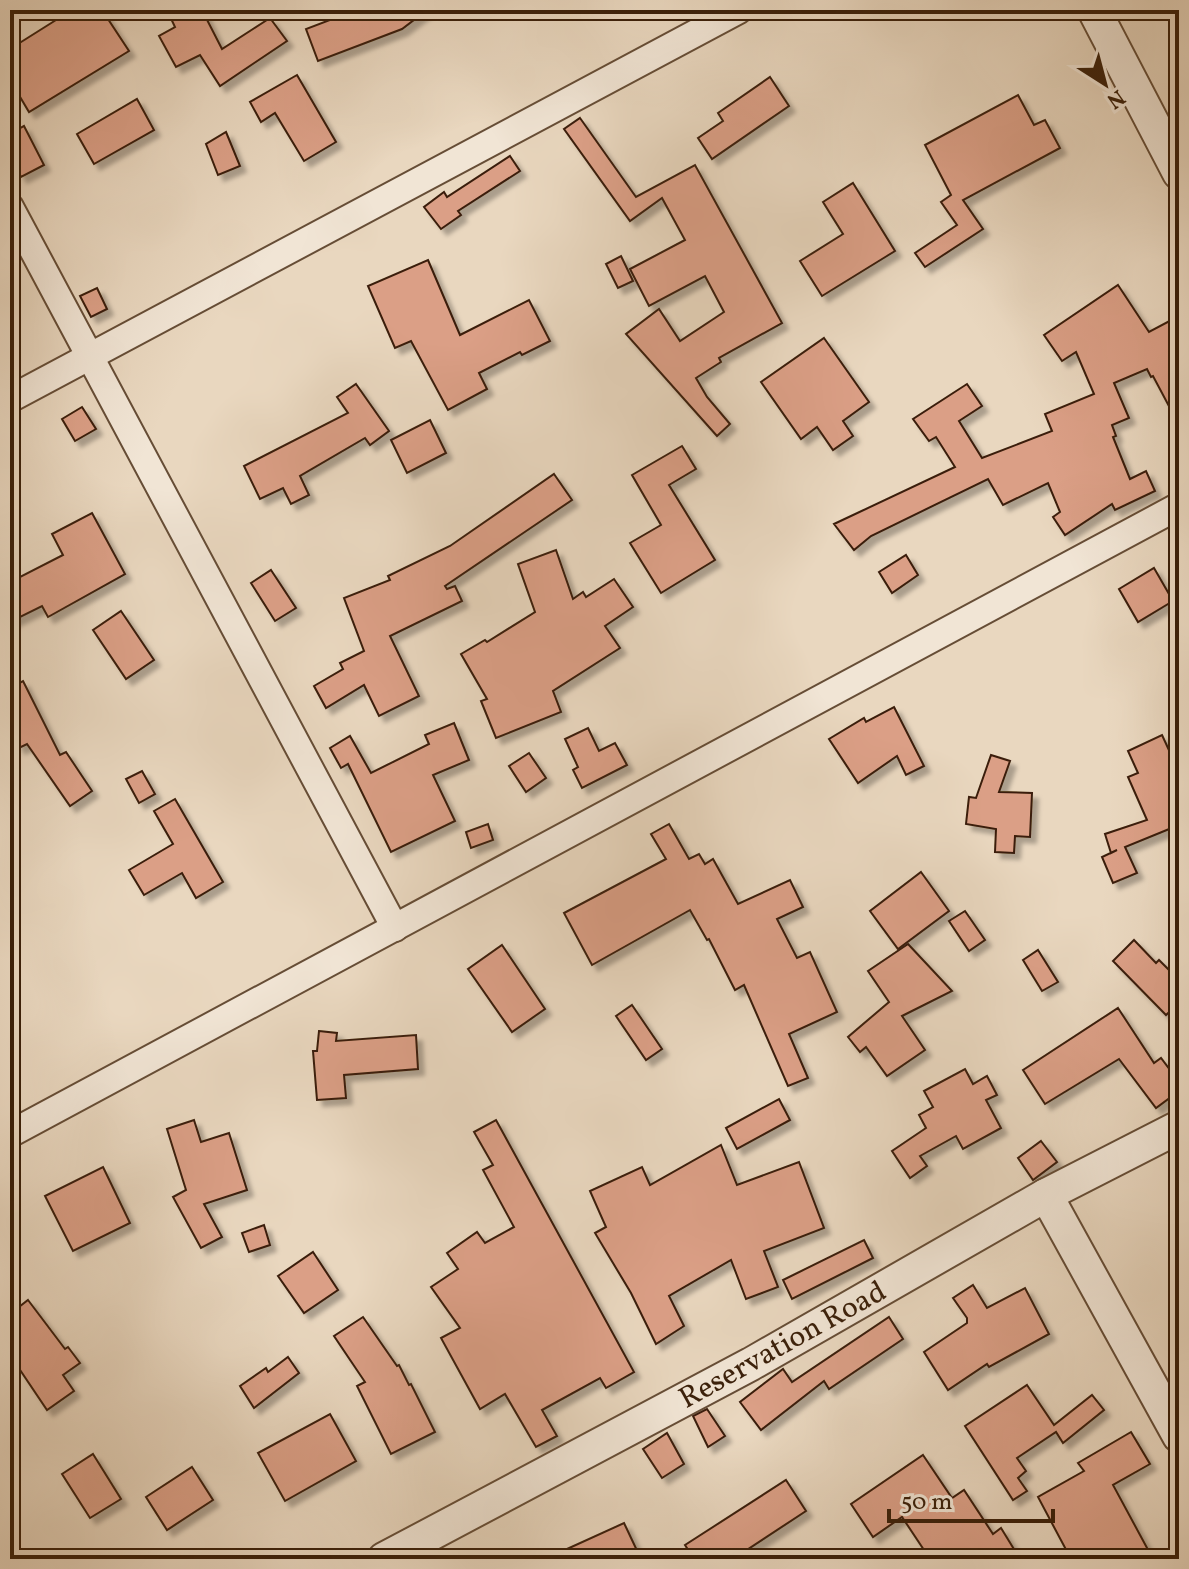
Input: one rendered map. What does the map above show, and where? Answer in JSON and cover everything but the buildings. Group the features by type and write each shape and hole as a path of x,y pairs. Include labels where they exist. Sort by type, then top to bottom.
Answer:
{"street":[{"path":"10,399 739,10"},
{"path":"1094,10 1179,173"},
{"path":"10,207 395,928"},
{"path":"10,1134 1179,506"},
{"name":"Reservation Road","path":"384,1559 751,1364 1046,1195 1179,1127"},
{"path":"1046,1195 1179,1436"}]}
